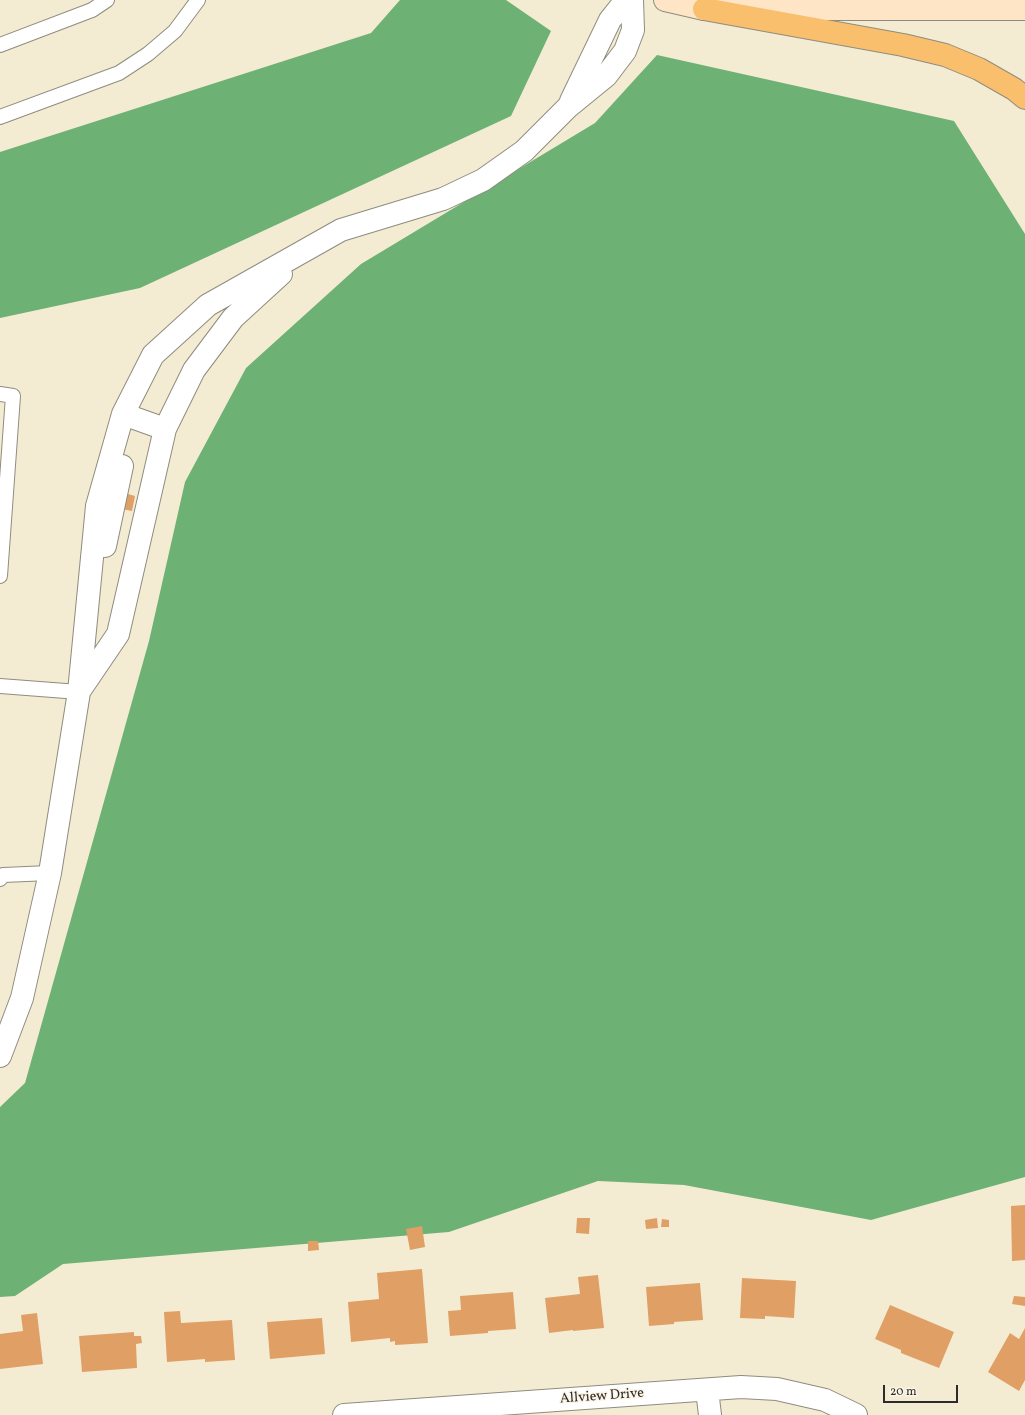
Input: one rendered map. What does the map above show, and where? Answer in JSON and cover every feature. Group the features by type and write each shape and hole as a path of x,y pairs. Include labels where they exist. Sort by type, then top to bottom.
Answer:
{"main road":[{"path":"704,9 903,45 945,55 979,69 1014,89 1025,98"}],"street":[{"path":"568,107 610,20 626,0"},
{"path":"0,1056 22,998 50,873 79,692 97,506 153,355 208,305 341,230 443,199 483,180 524,151 568,107 606,76 625,50 633,30 632,0"},
{"path":"665,0 704,9 1025,9"},
{"path":"79,692 118,634 165,429 194,370 233,318 308,249"},
{"path":"129,417 165,429"},
{"name":"Allview Drive","path":"344,1415 741,1387 777,1389 822,1407 856,1415"},
{"path":"707,1390 710,1415"}],"lane":[{"path":"0,46 89,5 107,0"},
{"path":"0,117 119,73 148,54 175,31 198,0"},
{"path":"0,394 13,396 0,576"},
{"path":"0,686 79,692"},
{"path":"1,875 50,873"}],"green space":[{"path":"400,0 506,0 551,31 511,116 140,288 0,318 0,152 371,33"},
{"path":"657,55 954,121 1025,234 1025,1177 871,1220 684,1185 598,1181 449,1232 63,1264 15,1296 0,1297 0,1107 25,1083 149,641 185,482 246,368 361,264 595,123"}],"building":[{"path":"121,492 135,496 132,511 117,508"},
{"path":"1025,1205 1025,1260 1012,1261 1011,1206"},
{"path":"577,1218 590,1218 589,1234 576,1233"},
{"path":"657,1218 658,1228 646,1229 645,1220"},
{"path":"662,1219 669,1220 669,1227 661,1227"},
{"path":"422,1226 425,1247 410,1250 406,1229"},
{"path":"308,1241 318,1241 319,1250 308,1251"},
{"path":"422,1269 428,1343 395,1345 395,1341 390,1342 390,1338 351,1342 348,1302 379,1299 377,1273"},
{"path":"598,1275 604,1328 549,1333 545,1298 580,1294 578,1277"},
{"path":"742,1278 796,1281 794,1318 765,1316 765,1319 740,1318"},
{"path":"700,1283 703,1320 674,1322 674,1324 649,1326 646,1287"},
{"path":"513,1292 516,1329 450,1336 448,1311 461,1310 460,1296"},
{"path":"1014,1296 1025,1297 1025,1306 1012,1304"},
{"path":"890,1305 954,1332 939,1368 901,1353 901,1350 875,1339"},
{"path":"180,1311 181,1323 232,1320 235,1360 205,1362 205,1359 167,1362 164,1312"},
{"path":"37,1313 43,1364 0,1369 0,1334 23,1331 21,1315"},
{"path":"322,1318 325,1354 270,1359 267,1322"},
{"path":"1025,1328 1025,1380 1019,1391 988,1372 1010,1333 1019,1339"},
{"path":"134,1332 134,1336 141,1336 142,1343 136,1344 137,1368 82,1372 79,1336"}]}
